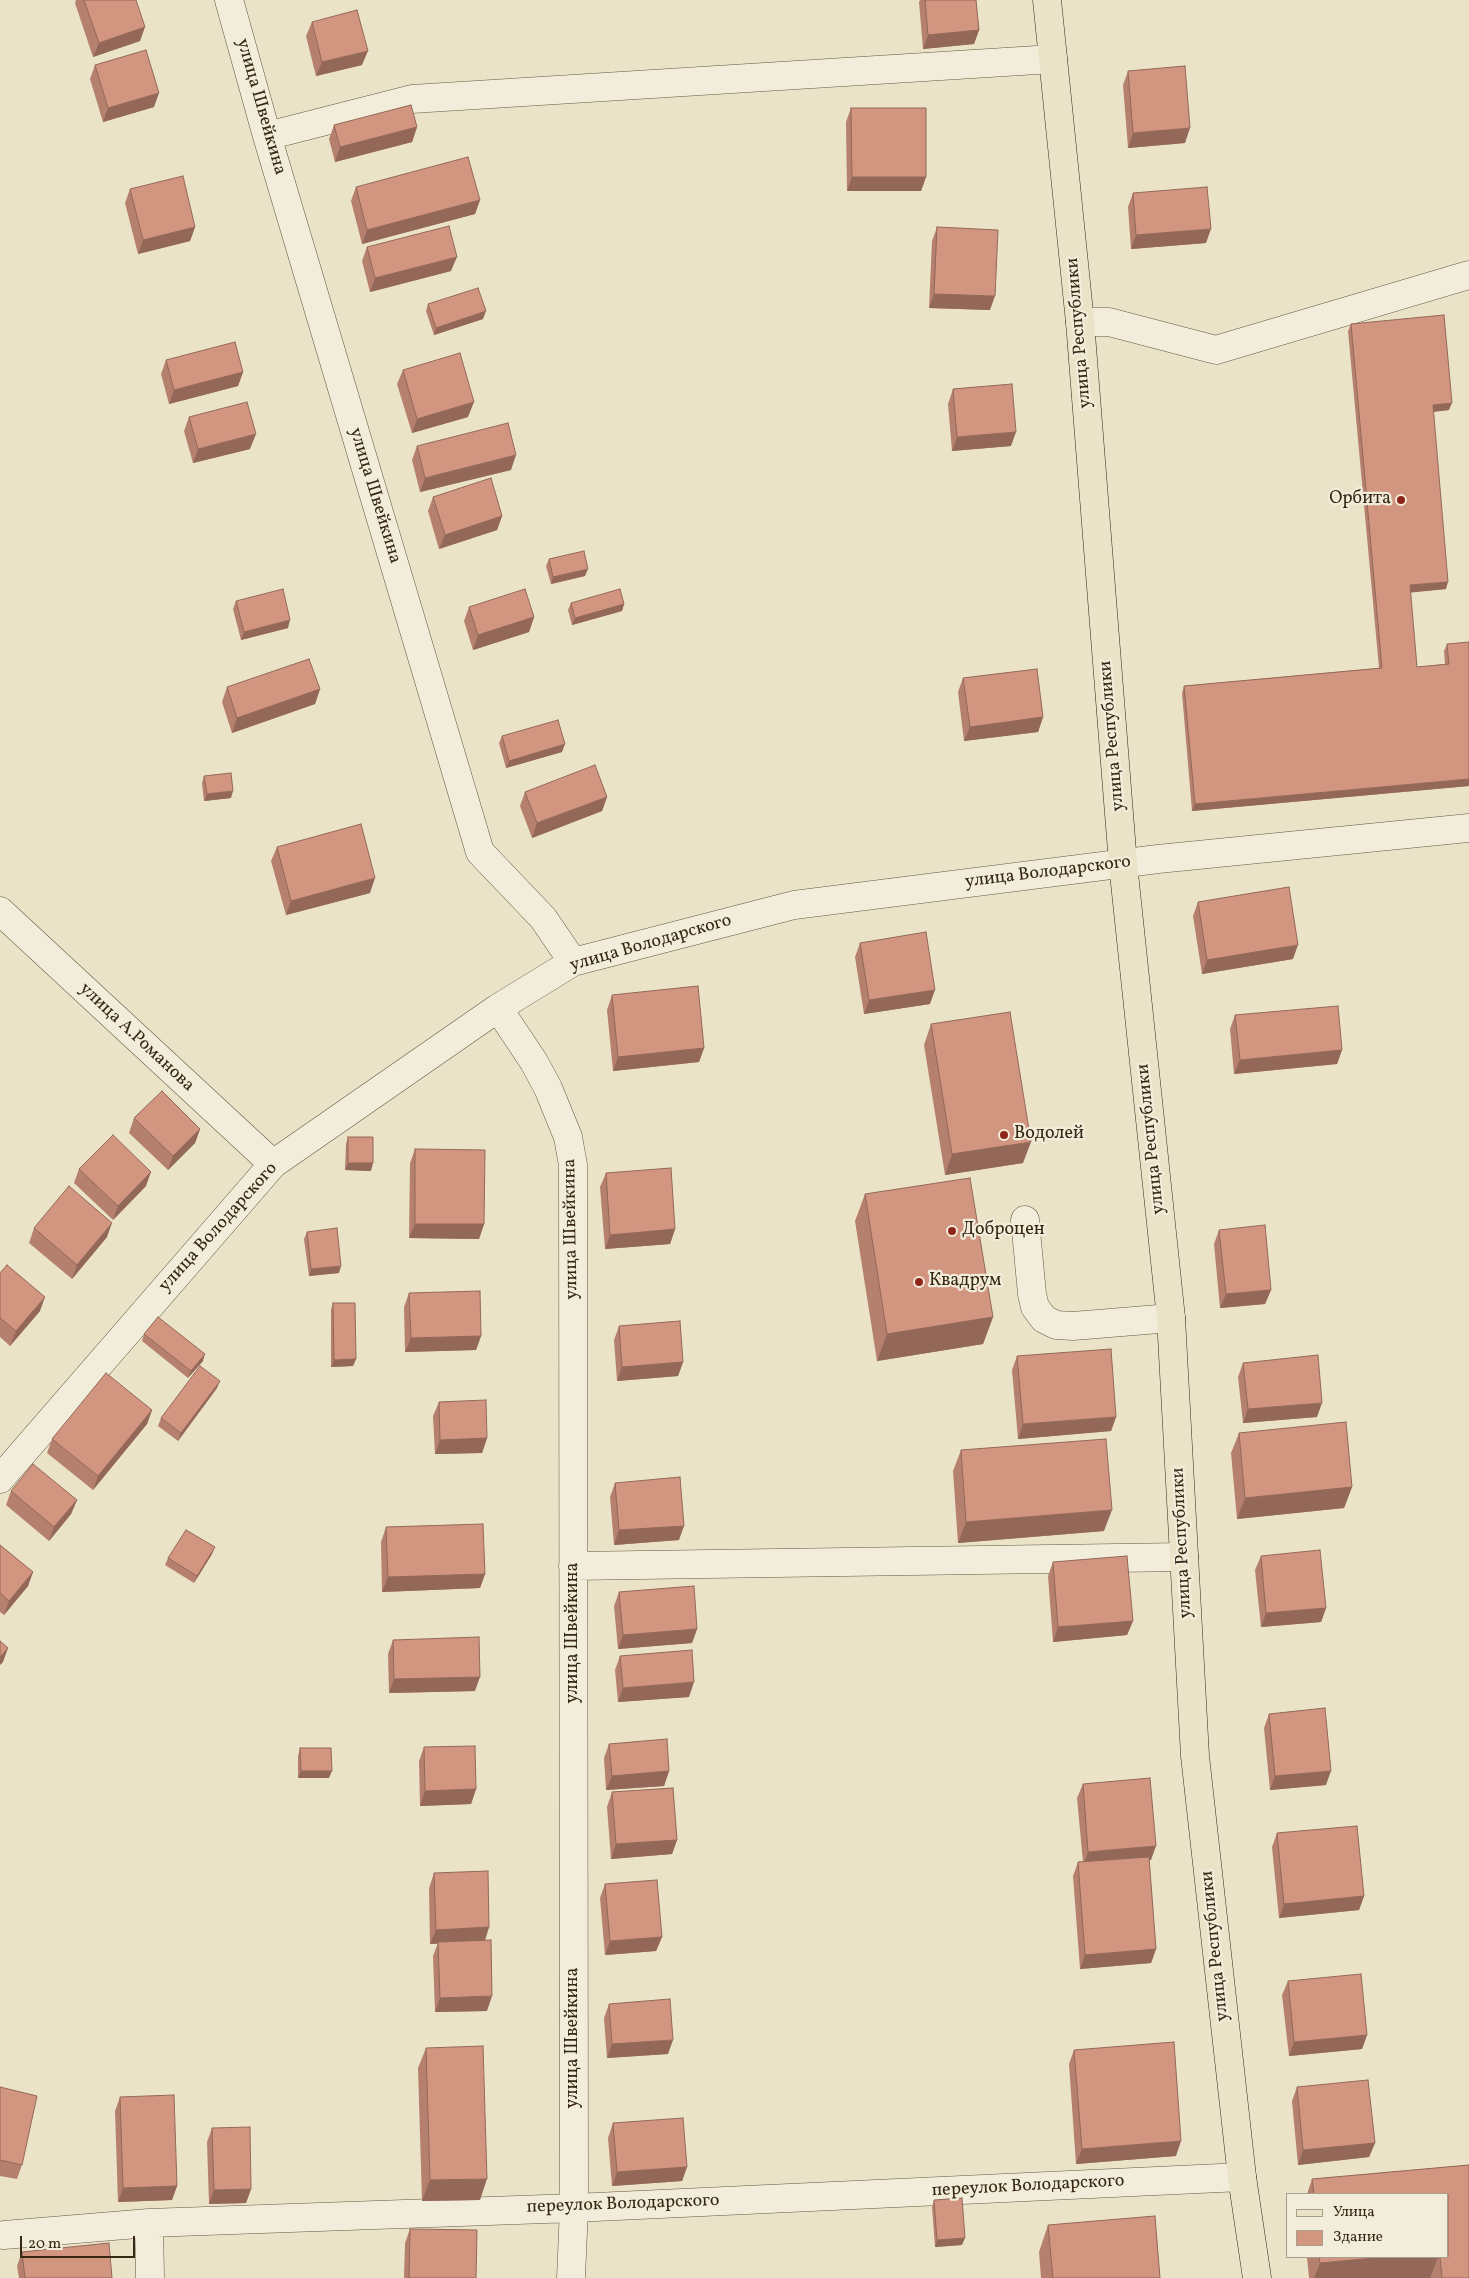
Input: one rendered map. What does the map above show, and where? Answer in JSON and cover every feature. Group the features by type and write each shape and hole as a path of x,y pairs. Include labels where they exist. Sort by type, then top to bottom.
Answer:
{"main road":[{"name":"улица Республики","path":"1047,0 1080,322 1123,864 1171,1318 1195,1756 1242,2177 1257,2278"}],"street":[{"name":"улица Швейкина","path":"229,0 480,852 543,918 573,962"},
{"path":"268,136 412,99 1053,59"},
{"path":"1080,322 1108,322 1216,350 1469,275"},
{"name":"улица Володарского","path":"0,1479 273,1164 498,1008 573,962 794,905 1123,864 1469,828"},
{"name":"улица А.Романова","path":"0,911 273,1164"},
{"name":"улица Швейкина","path":"498,1008 534,1062 548,1088 568,1137 573,1165 574,2208 571,2278"},
{"path":"1025,1220 1032,1294 1035,1307 1044,1319 1056,1325 1073,1326 1171,1318"},
{"path":"573,1566 1184,1557"},
{"name":"переулок Володарского","path":"4,2235 149,2224 574,2208 1242,2177"},
{"path":"149,2224 150,2278"}],"building":[{"path":"84,0 136,0 145,27 99,43"},
{"path":"925,0 976,0 979,30 928,35"},
{"path":"357,10 368,51 322,62 312,22"},
{"path":"146,50 159,93 108,108 95,65"},
{"path":"1185,66 1190,128 1133,133 1128,71"},
{"path":"411,105 417,127 340,147 334,125"},
{"path":"851,108 926,108 926,177 852,177"},
{"path":"468,157 480,200 367,230 356,187"},
{"path":"183,176 195,227 143,240 130,189"},
{"path":"1207,187 1211,229 1136,235 1133,193"},
{"path":"449,226 457,257 375,278 367,247"},
{"path":"937,227 998,230 995,296 934,294"},
{"path":"478,288 486,311 436,328 428,304"},
{"name":"Орбита","path":"1444,315 1452,403 1433,405 1448,582 1410,585 1417,667 1449,664 1447,644 1469,642 1469,779 1195,804 1184,686 1382,668 1351,324"},
{"path":"235,342 243,372 174,390 166,360"},
{"path":"460,353 474,402 417,419 403,370"},
{"path":"1012,384 1016,432 957,437 953,389"},
{"path":"247,402 256,434 198,449 189,417"},
{"path":"508,423 516,455 425,478 417,446"},
{"path":"491,478 502,516 445,535 433,497"},
{"path":"584,551 588,569 553,577 549,559"},
{"path":"283,589 290,620 244,632 236,601"},
{"path":"525,589 534,617 478,635 469,607"},
{"path":"620,589 624,604 575,618 571,603"},
{"path":"309,659 320,689 237,718 227,687"},
{"path":"1037,669 1043,717 970,727 963,678"},
{"path":"558,720 565,744 509,761 502,736"},
{"path":"595,765 607,797 537,823 525,792"},
{"path":"231,773 233,791 207,794 204,776"},
{"path":"361,824 375,878 291,901 277,847"},
{"path":"1289,887 1298,945 1207,960 1198,902"},
{"path":"926,932 935,990 869,1000 860,943"},
{"path":"698,986 704,1048 618,1057 612,995"},
{"path":"1338,1006 1342,1050 1240,1060 1235,1015"},
{"path":"1010,1012 1031,1142 952,1154 931,1024"},
{"path":"162,1091 200,1129 173,1156 134,1118"},
{"path":"113,1135 151,1172 118,1206 79,1169"},
{"path":"348,1137 373,1137 373,1163 348,1163"},
{"path":"415,1149 485,1150 484,1224 415,1224"},
{"path":"671,1168 675,1229 610,1235 606,1173"},
{"name":"Квадрум","path":"970,1178 993,1317 887,1334 865,1194"},
{"path":"69,1186 112,1223 77,1265 34,1228"},
{"path":"1265,1225 1271,1290 1226,1294 1219,1230"},
{"path":"337,1228 341,1266 311,1269 307,1232"},
{"path":"7,1265 45,1297 16,1331 0,1318 0,1273"},
{"path":"480,1291 481,1336 411,1338 409,1293"},
{"path":"333,1303 355,1303 356,1359 334,1360"},
{"path":"158,1317 205,1354 191,1371 144,1334"},
{"path":"680,1321 683,1362 622,1367 619,1326"},
{"path":"1111,1349 1116,1417 1023,1424 1017,1356"},
{"path":"1318,1355 1322,1403 1248,1409 1243,1363"},
{"path":"200,1366 220,1381 181,1433 161,1418"},
{"path":"106,1373 152,1410 98,1476 52,1439"},
{"path":"486,1400 487,1438 440,1440 439,1402"},
{"path":"1346,1422 1352,1487 1245,1498 1239,1433"},
{"path":"1106,1439 1112,1510 966,1522 961,1450"},
{"path":"33,1464 77,1500 54,1527 11,1491"},
{"path":"680,1477 684,1526 619,1530 615,1483"},
{"path":"483,1524 485,1574 388,1577 386,1527"},
{"path":"186,1530 215,1547 197,1576 168,1558"},
{"path":"0,1545 33,1572 9,1601 0,1593"},
{"path":"1320,1550 1326,1608 1266,1613 1261,1556"},
{"path":"1127,1556 1133,1621 1058,1627 1053,1562"},
{"path":"694,1586 697,1629 623,1635 619,1592"},
{"path":"479,1637 480,1677 394,1679 393,1640"},
{"path":"0,1641 8,1648 0,1657"},
{"path":"692,1650 694,1682 623,1688 620,1656"},
{"path":"1325,1708 1331,1771 1275,1776 1269,1714"},
{"path":"667,1739 669,1771 612,1776 609,1744"},
{"path":"475,1746 476,1789 425,1791 424,1747"},
{"path":"300,1748 331,1748 332,1771 301,1771"},
{"path":"1150,1778 1156,1846 1088,1852 1083,1784"},
{"path":"673,1788 677,1840 616,1844 612,1792"},
{"path":"1357,1826 1364,1896 1284,1904 1277,1833"},
{"path":"1149,1857 1156,1949 1085,1955 1078,1862"},
{"path":"488,1871 489,1927 436,1930 434,1873"},
{"path":"657,1880 662,1937 610,1941 605,1884"},
{"path":"491,1940 492,1996 440,1998 438,1942"},
{"path":"1361,1974 1367,2035 1294,2042 1288,1981"},
{"path":"670,1999 673,2040 612,2044 609,2004"},
{"path":"1174,2042 1181,2141 1082,2149 1074,2050"},
{"path":"483,2046 487,2179 430,2180 426,2048"},
{"path":"1368,2080 1375,2143 1303,2150 1297,2087"},
{"path":"0,2087 37,2096 22,2165 0,2160"},
{"path":"174,2095 177,2186 123,2188 120,2097"},
{"path":"683,2118 687,2167 617,2172 613,2123"},
{"path":"250,2127 251,2189 214,2190 212,2128"},
{"path":"1469,2165 1469,2278 1442,2278 1440,2258 1449,2258 1449,2193 1314,2193 1312,2179"},
{"path":"962,2198 965,2238 937,2240 934,2200"},
{"path":"1155,2216 1160,2278 1053,2278 1048,2225"},
{"path":"410,2229 477,2230 476,2278 409,2278"},
{"path":"109,2243 112,2278 25,2278 22,2252"},
{"path":"1319,2258 1374,2258 1320,2263"}],"place":[{"name":"Орбита","path":"1401,500"},
{"name":"Водолей","path":"1004,1135"},
{"name":"Доброцен","path":"952,1231"},
{"name":"Квадрум","path":"919,1282"}]}
